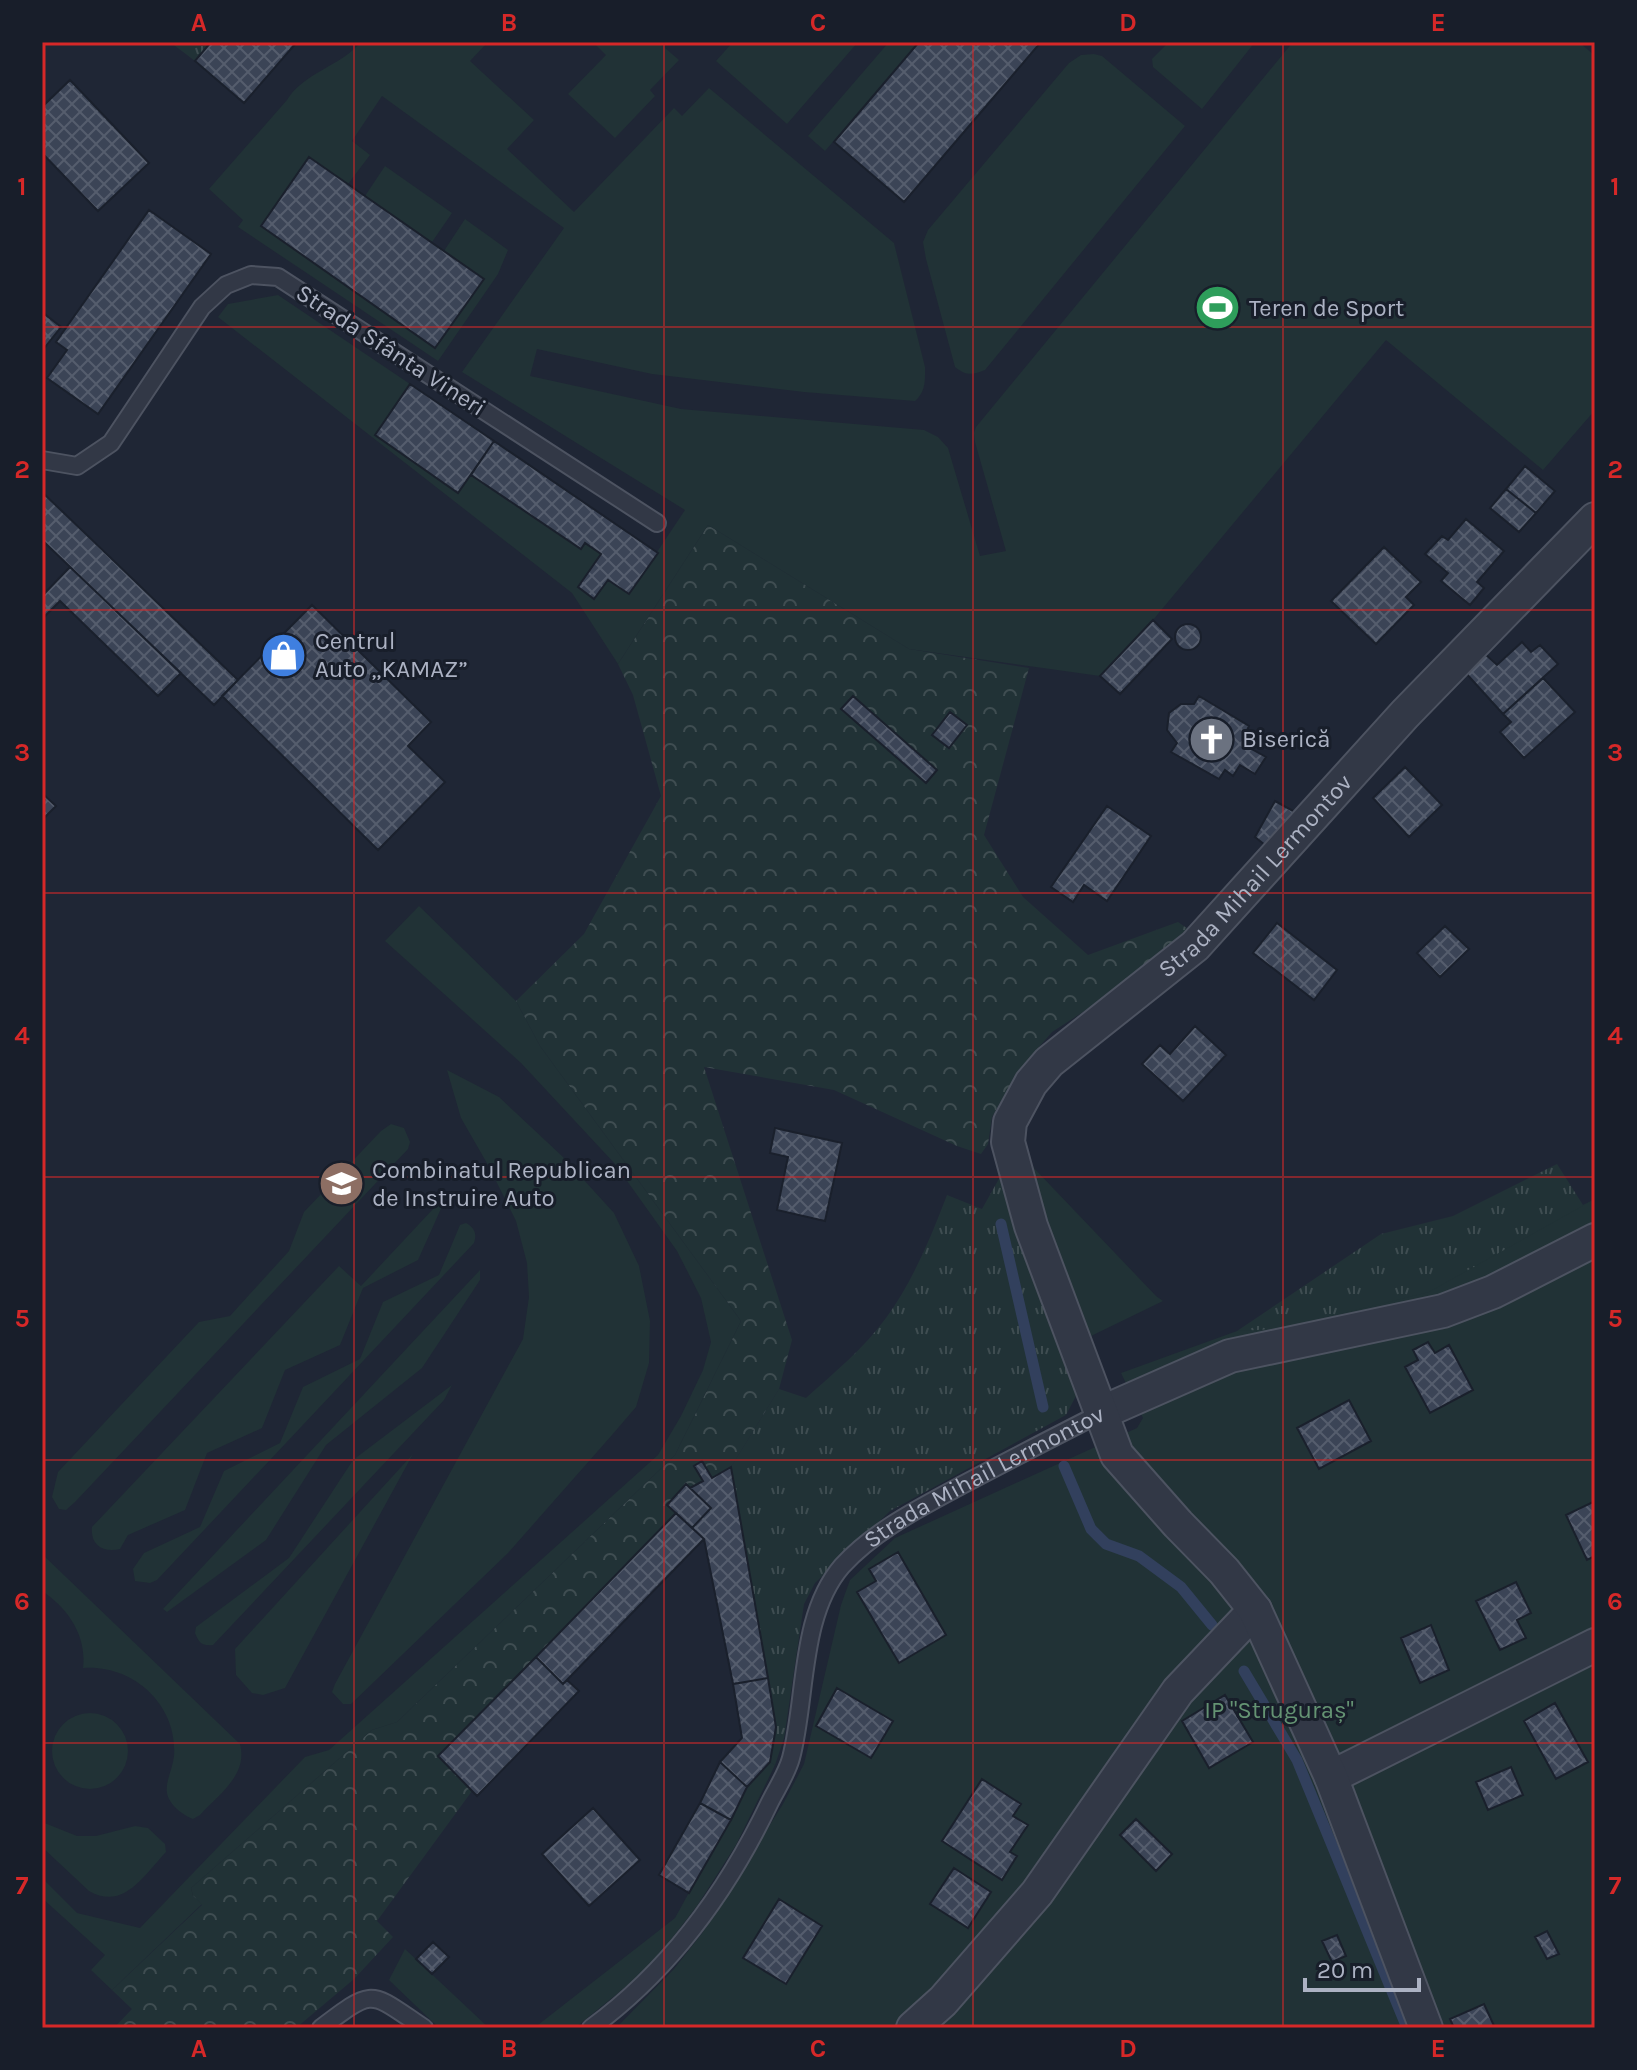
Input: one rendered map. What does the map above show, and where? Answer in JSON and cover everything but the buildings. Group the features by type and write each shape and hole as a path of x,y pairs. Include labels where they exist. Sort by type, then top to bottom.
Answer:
{"street":[{"name":"Strada Mihail Lermontov","path":"1103,1412 1031,1226 1012,1164 1008,1142 1010,1122 1031,1083 1049,1062 1195,946 1405,714 1595,519"},
{"path":"1426,2028 1331,1777 1255,1610 1224,1571 1117,1455 1103,1412 1230,1356 1443,1311 1493,1292 1595,1240"},
{"path":"913,2028 943,2001 1037,1893 1178,1691 1255,1610"},
{"path":"1331,1777 1595,1645"}],"lane":[{"name":"Strada Sfânta Vineri","path":"42,460 77,466 111,443 202,307 226,285 251,275 278,277 657,523"},
{"name":"Strada Mihail Lermontov","path":"591,2028 652,1977 685,1939 712,1903 759,1825 791,1760 808,1651 824,1594 842,1567 876,1535 912,1512 1103,1412"},
{"path":"321,2028 356,2001 369,1997 382,2000 424,2028"}],"green space":[{"path":"170,42 211,42 195,61"},
{"path":"361,42 488,42 470,61 534,120 507,149 574,212 674,108 682,116 709,88 894,243 925,367 923,390 915,401 804,392 652,374 537,349 530,376 681,409 924,430 938,437 948,448 980,556 1006,551 975,442 976,427 1293,42 1579,42 1595,56 1595,410 1543,470 1386,340 1153,620 1100,676 909,649 708,525 618,664 572,593 218,317 228,304 278,295 410,384 375,436 457,492 471,475 580,549 585,543 601,554 578,587 594,599 608,580 629,594 685,510 462,372 564,228 382,96 352,141 370,155 348,184 309,157 261,226 435,347 444,251 465,219 508,250 498,274 438,361 238,227 243,220 209,189 302,83"},
{"path":"593,42 658,42 679,60 650,90 655,96 615,138 568,94 606,55"},
{"path":"733,42 858,42 787,124 716,61"},
{"path":"889,42 919,42 825,151 808,136"},
{"path":"1169,42 1255,42 1202,109 1153,67 1152,59"},
{"path":"1081,55 1102,56 1185,126 985,370 973,374 963,372 955,367 923,242 928,230 1069,63"},
{"path":"385,166 452,213 432,242 365,196"},
{"path":"708,525 909,649 1029,668 984,835 1023,897 1088,955 1178,922 1188,929 1100,1001 1052,1032 1019,1070 992,1117 988,1144 981,1154 834,1090 704,1067 792,1340 779,1389 731,1467 712,1478 702,1462 694,1465 703,1481 690,1488 687,1485 668,1505 676,1513 438,1756 472,1791 377,1921 393,1937 354,1979 296,2028 114,2028 132,2009 112,1990 202,1905 193,1896 191,1888 372,1730 397,1722 675,1455 741,1321 540,1046 516,1001 584,934 661,796 633,695 618,664"},
{"path":"419,906 516,1001 540,1046 741,1321 675,1455 397,1722 372,1730 191,1888 193,1896 202,1904 112,1990 91,1970 105,1955 42,1898 42,1878 77,1913 140,1928 305,1757 329,1750 658,1455 703,1370 711,1342 701,1298 677,1251 615,1164 521,1063 385,941"},
{"path":"447,1070 499,1097 562,1156 614,1213 639,1266 650,1321 649,1363 636,1407 508,1553 351,1704 343,1704 332,1692 335,1684 523,1339 529,1297 527,1263 516,1221 461,1118"},
{"path":"391,1124 404,1128 410,1142 408,1149 75,1502 66,1510 59,1509 52,1497 58,1472 199,1322 230,1316 289,1251 304,1212"},
{"path":"1557,1164 1583,1205 1595,1199 1503,1279 1251,1343 1237,1331 1381,1234 1453,1216"},
{"path":"1031,1165 1163,1301 1089,1337 1030,1179"},
{"path":"1000,1177 1078,1392 1066,1415 890,1511 815,1583 804,1604 784,1738 775,1765 770,1762 776,1727 731,1467 779,1389 806,1398 877,1329 913,1274 947,1195 982,1209"},
{"path":"448,1193 418,1260 363,1288 340,1345 285,1370 262,1428 207,1453 185,1510 128,1535 120,1549 103,1549 95,1543 92,1527 339,1266 361,1286"},
{"name":"IP \"Struguraș\"","path":"1595,1199 1595,2028 616,2028 674,1969 703,1932 783,1804 804,1764 841,1605 850,1580 895,1538 1137,1428 1143,1418 1121,1373 1237,1331 1278,1329 1429,1292"},
{"path":"466,1223 474,1232 474,1243 157,1580 150,1583 135,1581 133,1569 144,1553 200,1527 224,1471 280,1443 303,1387 360,1359 383,1302 439,1275 460,1225"},
{"path":"480,1270 480,1280 422,1368 326,1445 266,1540 167,1612 163,1609"},
{"path":"452,1385 444,1400 213,1645 200,1641 195,1633 196,1627 289,1558 353,1460"},
{"path":"413,1454 285,1688 263,1695 252,1693 236,1675 235,1649"},
{"path":"42,1554 240,1744 240,1765 236,1774 200,1815 193,1819 170,1802 167,1789 174,1756 173,1737 168,1720 149,1691 119,1673 83,1668 82,1645 74,1624 60,1606 42,1591"},
{"path":"98,1713 111,1719 122,1730 128,1751 126,1766 111,1783 98,1789 82,1789 69,1783 54,1766 52,1743 58,1730 75,1715"},
{"path":"770,1762 775,1765 736,1845 697,1906 649,1968 575,2028 534,2028 675,1918 747,1787"},
{"path":"42,1822 77,1836 96,1836 135,1826 148,1828 165,1844 166,1852 132,1888 113,1897 101,1896 89,1891 42,1847"},
{"path":"405,1949 489,2028 439,2028 389,1980"}],"waterway":[{"path":"1001,1224 1043,1407"},
{"path":"1064,1466 1091,1529 1106,1544 1139,1556 1181,1587 1212,1625"},
{"path":"1244,1671 1297,1760 1407,2028"}],"place":[{"name":"Teren de Sport","path":"1218,308"},
{"name":"Centrul Auto „KAMAZ”","path":"284,655"},
{"name":"Biserică","path":"1211,739"},
{"name":"Combinatul Republican de Instruire Auto","path":"341,1184"}]}
